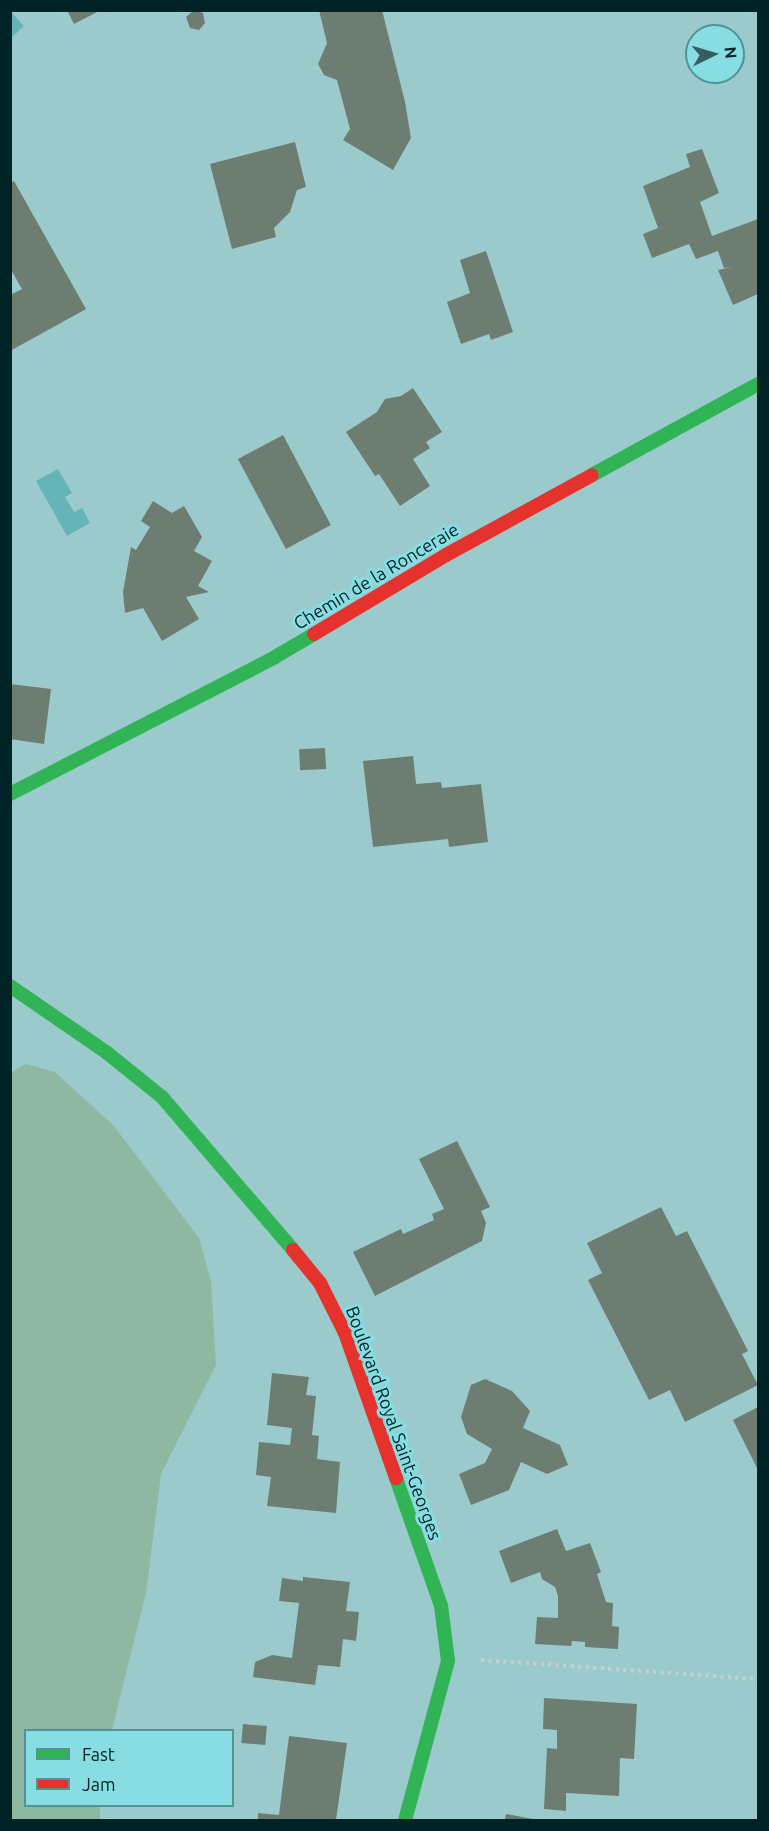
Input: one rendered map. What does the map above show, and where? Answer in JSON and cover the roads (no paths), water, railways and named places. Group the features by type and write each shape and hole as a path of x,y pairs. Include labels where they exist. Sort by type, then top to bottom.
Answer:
{"street":[{"name":"Chemin de la Ronceraie","path":"10,794 275,657 446,555 759,384"},
{"name":"Boulevard Royal Saint-Georges","path":"10,986 106,1052 162,1097 244,1190 320,1283 345,1333 438,1595 446,1634 448,1661 405,1821"}],"water":[{"path":"10,11 24,26 11,38 10,38"},
{"path":"58,469 72,493 65,497 74,512 82,508 90,523 67,536 36,481"}]}
